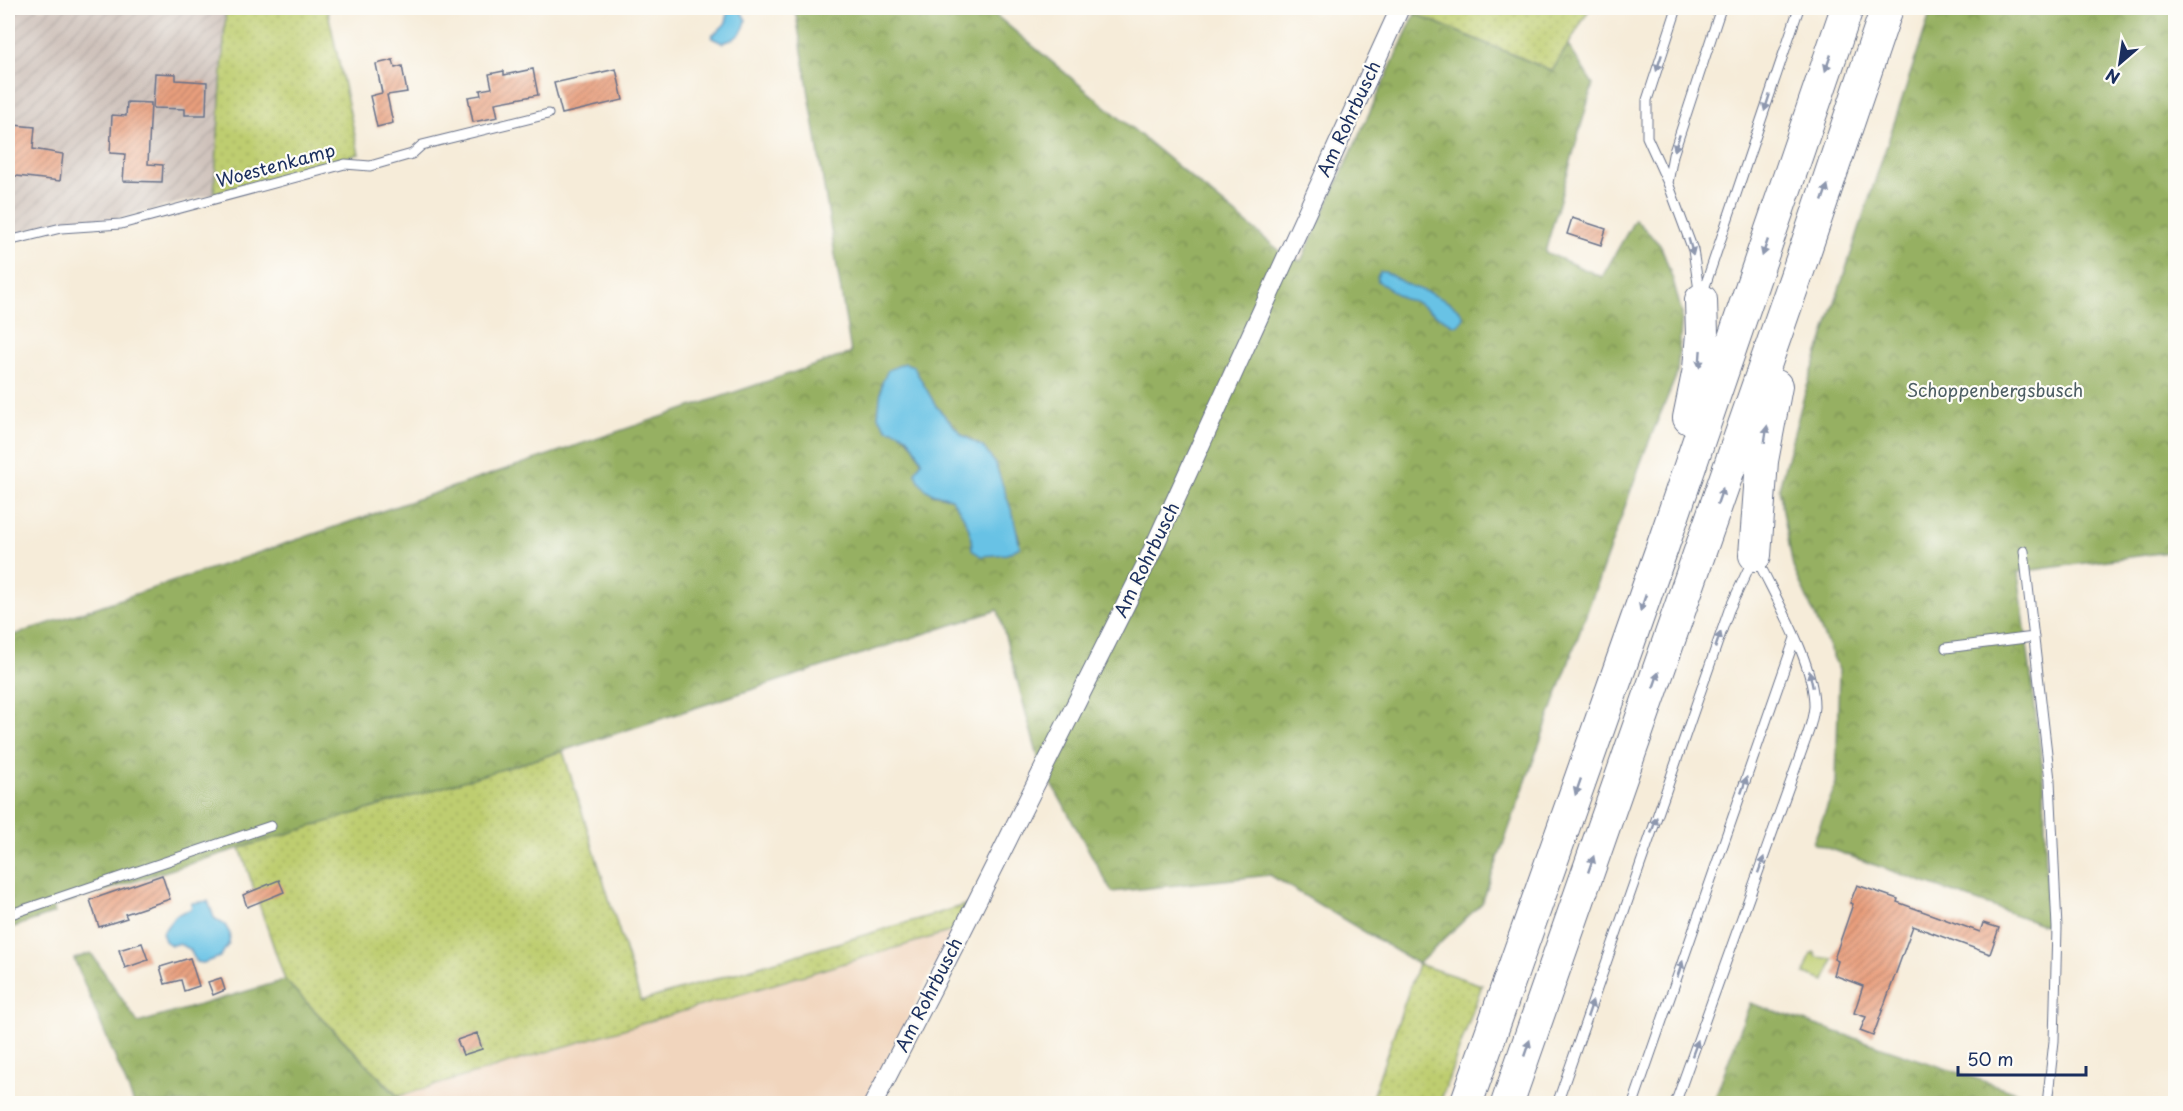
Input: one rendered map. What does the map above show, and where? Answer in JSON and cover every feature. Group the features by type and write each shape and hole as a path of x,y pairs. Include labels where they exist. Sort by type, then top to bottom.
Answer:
{"highway":[{"path":"1466,1104 1662,548 1846,8"},
{"path":"1507,1104 1799,268 1887,8"},
{"path":"1755,555 1767,430 1799,268"},
{"path":"1662,548 1700,369 1701,300"}],"street":[{"name":"Am Rohrbusch","path":"873,1104 1148,560 1400,8"}],"lane":[{"path":"1677,8 1647,100 1647,137 1668,183 1693,250 1701,300"},
{"path":"1668,183 1673,155 1722,8"},
{"path":"1701,300 1799,8"},
{"name":"Woestenkamp","path":"8,242 61,228 121,224 345,164 370,166 412,154 422,145 548,114"},
{"path":"2024,551 2050,780 2057,928 2054,1041 2047,1104"},
{"path":"1675,1104 1811,722 1813,690 1808,668 1755,555"},
{"path":"1557,1104 1729,610 1755,555"},
{"path":"1946,648 2034,637"},
{"path":"1633,1104 1795,638"},
{"path":"8,915 271,826"}],"shaded area":[{"path":"8,8 226,8 214,194 120,218 60,221 8,235"},
{"path":"952,931 864,1103 400,1104 398,1097"}],"green space":[{"path":"226,8 327,8 359,154 214,194"},
{"path":"795,8 987,8 1286,256 1301,261 1415,14 1552,71 1568,45 1593,84 1545,252 1602,277 1635,219 1661,246 1673,280 1682,314 1677,374 1645,451 1482,903 1418,964 1270,875 1112,892 1039,761 998,610 543,757 52,907 55,913 8,929 8,637 851,353","holes":["913,366 936,406 962,435 983,447 995,463 1020,541 972,535 966,517 951,498 932,494 924,467 909,440 878,416 882,383"]},
{"path":"1418,8 1590,8 1553,71 1415,14"},
{"name":"Schoppenbergsbusch","path":"1932,8 2175,8 2175,551 2018,572 2044,780 2047,926 1813,843 1836,784 1839,670 1793,567 1779,488 1804,396"},
{"path":"563,751 641,1001 966,905 952,931 399,1096 400,1103 377,1103 398,1096 285,980 240,848","holes":["477,1033 482,1049 463,1055 457,1040"]},
{"path":"1814,952 1817,957 1833,959 1825,981 1804,974 1811,954"},
{"path":"91,953 138,1023 285,980 398,1097 377,1104 134,1103 74,959"},
{"path":"1418,964 1482,985 1440,1103 1370,1103"},
{"path":"1750,1003 2040,1100 2040,1103 1713,1103"}],"water":[{"path":"726,8 739,8 746,20 738,36 722,43 712,38 712,35 725,24"},
{"path":"1380,272 1385,272 1443,300 1457,308 1464,318 1458,325 1453,325 1414,301 1404,299 1378,281 1377,277"},
{"path":"905,363 913,366 936,406 962,435 983,447 995,463 1013,515 1020,547 1007,554 981,556 972,550 969,528 956,504 951,498 928,491 921,484 915,472 922,461 912,443 900,432 887,429 878,416 882,383 888,370"},
{"path":"208,901 214,918 225,925 230,934 229,943 220,957 203,963 196,962 190,949 179,944 171,945 165,941 162,933 176,915 191,909 192,903"}],"building":[{"path":"393,60 395,68 402,66 407,92 387,95 393,123 377,127 370,96 382,93 376,64"},
{"path":"533,69 538,95 495,103 498,117 473,122 468,97 481,95 480,90 492,88 489,74 504,71 504,75"},
{"path":"616,69 623,100 562,114 554,83"},
{"path":"155,73 176,74 176,80 207,82 206,115 185,115 185,109 153,108"},
{"path":"127,102 151,103 148,164 163,165 162,182 123,181 125,154 110,153 112,115 126,116"},
{"path":"13,125 35,127 33,149 63,154 60,181 8,175"},
{"path":"1572,218 1606,229 1601,245 1567,234"},
{"path":"162,875 170,899 125,914 127,918 99,927 90,900"},
{"path":"279,880 284,892 247,907 243,895"},
{"path":"1857,885 1980,932 1983,923 1999,928 1990,954 1913,926 1873,1036 1860,1031 1866,1017 1854,1013 1863,986 1834,975 1838,961 1834,959 1853,904 1850,903"},
{"path":"142,943 148,960 125,968 119,950"},
{"path":"190,958 199,986 184,991 181,980 165,984 160,967"},
{"path":"221,978 225,990 213,995 208,982"},
{"path":"477,1033 482,1049 463,1055 457,1040"}]}
